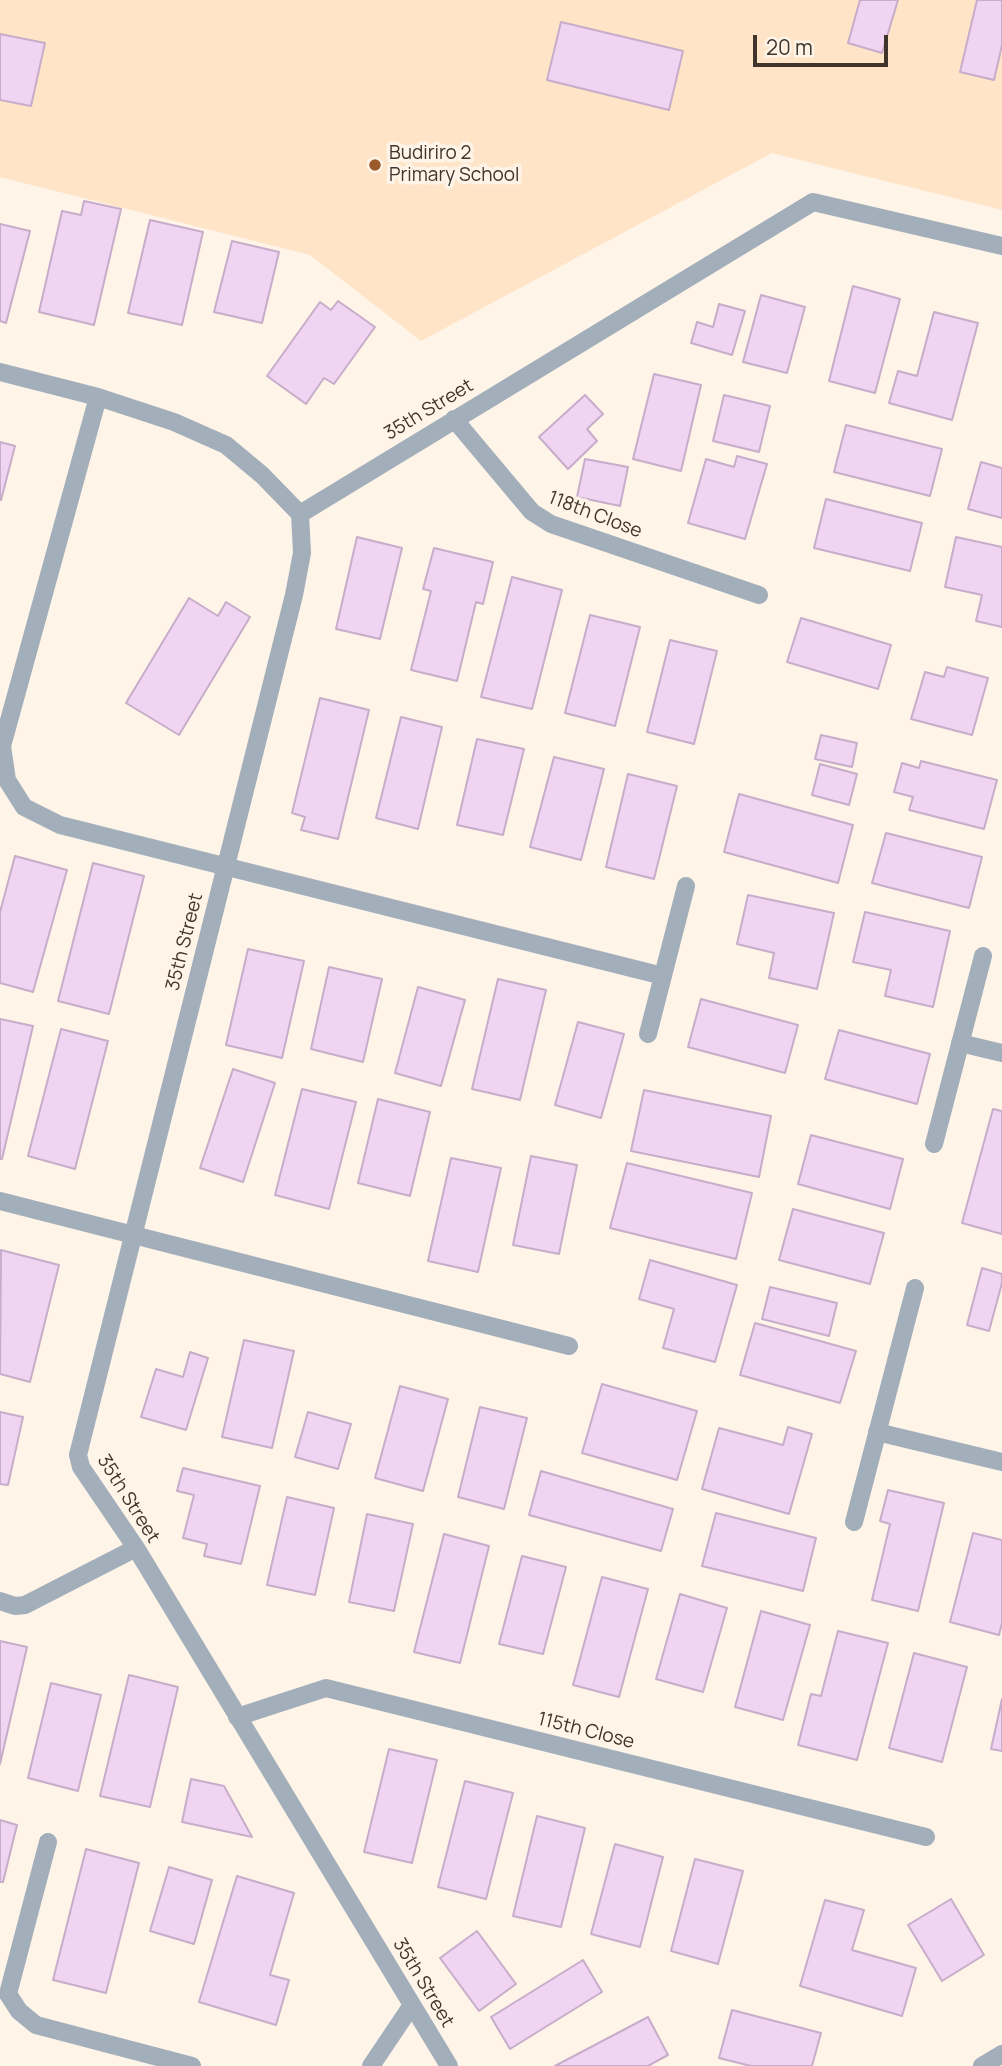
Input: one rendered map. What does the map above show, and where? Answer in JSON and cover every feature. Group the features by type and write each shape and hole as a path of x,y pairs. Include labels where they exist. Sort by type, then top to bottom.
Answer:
{"street":[{"name":"35th Street","path":"449,2066 136,1548 81,1467 78,1455 294,595 302,553 300,514 813,202 1002,246"},
{"path":"0,372 97,397 174,422 226,445 262,475 300,514"},
{"path":"97,397 2,746 7,780 24,807 60,825 663,976"},
{"name":"118th Close","path":"454,419 532,512 551,524 759,595"},
{"path":"648,1034 686,886"},
{"path":"934,1144 983,956"},
{"path":"960,1043 1002,1053"},
{"path":"0,1201 569,1346"},
{"path":"854,1522 915,1288"},
{"path":"877,1432 1002,1462"},
{"path":"0,1601 15,1606 25,1605 136,1548"},
{"name":"115th Close","path":"237,1717 326,1688 926,1837"},
{"path":"48,1842 8,1994 13,2003 36,2025 192,2066"},
{"path":"371,2066 412,2005"},
{"path":"982,2066 1002,2054"}],"shaded area":[{"name":"Budiriro 2 Primary School","path":"0,0 1002,0 1002,210 772,153 421,341 310,255 0,177"}],"building":[{"path":"860,0 898,0 882,53 848,43"},
{"path":"977,0 1002,0 1002,45 994,80 960,72"},
{"path":"561,22 683,51 669,110 547,80"},
{"path":"0,34 45,43 31,106 0,100"},
{"path":"84,201 121,209 94,325 39,312 62,211 81,215"},
{"path":"150,220 203,232 182,325 128,313"},
{"path":"0,224 30,231 6,323 0,321"},
{"path":"232,241 279,252 262,323 214,312"},
{"path":"853,286 900,299 875,393 829,381"},
{"path":"761,295 805,307 787,373 743,362"},
{"path":"338,301 375,327 334,384 324,378 306,404 267,376 320,302 331,310"},
{"path":"719,304 745,311 732,355 691,343 697,322 713,327"},
{"path":"934,312 978,323 952,420 889,403 898,371 917,376"},
{"path":"654,374 701,385 681,471 633,459"},
{"path":"585,395 603,414 587,429 597,441 568,469 539,437"},
{"path":"724,395 770,406 759,452 713,441"},
{"path":"846,425 942,449 930,496 834,472"},
{"path":"0,442 15,446 1,500 0,500"},
{"path":"737,456 767,464 745,539 688,523 706,459 734,467"},
{"path":"585,459 628,467 620,506 577,497"},
{"path":"981,462 1002,468 1002,518 968,509"},
{"path":"826,499 922,523 910,571 814,548"},
{"path":"357,537 402,548 380,639 336,629"},
{"path":"956,537 1002,547 1002,627 976,621 982,595 945,587"},
{"path":"434,548 493,562 483,604 476,602 457,681 411,670 431,591 423,589"},
{"path":"512,577 562,590 532,709 481,697"},
{"path":"189,598 218,616 226,602 250,617 179,735 126,703"},
{"path":"590,615 640,627 615,726 565,713"},
{"path":"801,618 891,645 878,689 787,662"},
{"path":"670,640 717,651 694,744 647,732"},
{"path":"947,667 988,678 972,735 911,719 925,672 944,677"},
{"path":"320,698 369,710 338,839 301,830 305,817 292,813"},
{"path":"401,717 442,727 418,829 376,818"},
{"path":"821,735 857,743 852,767 815,759"},
{"path":"477,739 524,749 503,835 457,825"},
{"path":"554,757 604,769 581,860 530,847"},
{"path":"921,761 997,780 984,829 909,810 913,797 894,792 902,763 919,768"},
{"path":"820,764 857,774 849,805 812,795"},
{"path":"628,774 677,786 654,879 606,867"},
{"path":"739,794 853,825 838,883 724,852"},
{"path":"886,833 982,857 969,908 872,883"},
{"path":"15,856 67,870 33,992 0,983 0,912"},
{"path":"93,863 144,876 109,1014 58,1001"},
{"path":"748,895 834,913 817,989 769,978 774,953 737,944"},
{"path":"865,912 950,931 933,1007 885,996 891,970 853,962"},
{"path":"248,949 304,961 282,1058 226,1045"},
{"path":"329,967 382,979 363,1062 311,1049"},
{"path":"498,979 546,990 520,1100 472,1089"},
{"path":"418,987 465,1000 441,1086 395,1073"},
{"path":"701,999 798,1025 785,1073 688,1047"},
{"path":"0,1019 33,1026 2,1159 0,1159"},
{"path":"578,1022 624,1034 601,1118 555,1105"},
{"path":"61,1029 108,1041 75,1169 28,1156"},
{"path":"839,1030 930,1054 917,1104 825,1079"},
{"path":"233,1069 275,1083 243,1182 200,1168"},
{"path":"302,1089 356,1102 329,1209 275,1195"},
{"path":"644,1090 771,1116 759,1177 631,1151"},
{"path":"378,1099 430,1112 410,1196 358,1183"},
{"path":"993,1109 1002,1111 1002,1234 962,1223"},
{"path":"811,1135 903,1159 890,1209 798,1184"},
{"path":"531,1156 577,1165 559,1254 513,1245"},
{"path":"451,1158 501,1168 478,1272 428,1261"},
{"path":"627,1163 752,1193 736,1259 610,1228"},
{"path":"793,1209 884,1233 870,1284 779,1260"},
{"path":"1,1250 59,1265 30,1382 0,1374"},
{"path":"650,1260 737,1285 715,1362 663,1348 674,1309 639,1299"},
{"path":"982,1268 1002,1274 989,1331 967,1325"},
{"path":"770,1287 837,1303 829,1336 762,1319"},
{"path":"755,1323 856,1351 840,1403 740,1375"},
{"path":"244,1340 294,1351 272,1448 222,1437"},
{"path":"190,1352 208,1358 186,1430 141,1417 156,1369 183,1377"},
{"path":"602,1384 697,1411 677,1480 582,1453"},
{"path":"400,1386 448,1399 423,1491 375,1478"},
{"path":"480,1407 527,1418 504,1509 458,1497"},
{"path":"0,1412 23,1417 8,1485 0,1484"},
{"path":"308,1412 351,1424 338,1469 295,1457"},
{"path":"788,1427 812,1434 789,1514 702,1489 719,1428 783,1445"},
{"path":"183,1468 260,1486 241,1564 204,1556 207,1544 183,1538 194,1495 177,1491"},
{"path":"541,1471 673,1509 661,1551 529,1515"},
{"path":"888,1490 944,1503 918,1611 872,1600 890,1524 880,1521"},
{"path":"287,1497 334,1508 315,1595 267,1585"},
{"path":"716,1513 816,1538 803,1591 702,1566"},
{"path":"367,1514 413,1524 394,1611 349,1602"},
{"path":"973,1533 1002,1540 1002,1623 999,1635 950,1622"},
{"path":"444,1534 489,1546 460,1663 414,1652"},
{"path":"522,1556 566,1567 543,1654 499,1644"},
{"path":"602,1577 648,1589 619,1697 573,1685"},
{"path":"680,1594 727,1608 703,1692 656,1679"},
{"path":"761,1611 810,1625 783,1720 735,1707"},
{"path":"838,1631 888,1643 857,1760 798,1745 811,1694 821,1696"},
{"path":"0,1641 27,1647 0,1764"},
{"path":"914,1653 967,1667 942,1762 889,1748"},
{"path":"129,1675 178,1687 150,1807 100,1796"},
{"path":"51,1683 101,1695 78,1791 28,1778"},
{"path":"1002,1699 1002,1751 991,1749"},
{"path":"389,1749 437,1760 412,1863 364,1852"},
{"path":"191,1779 224,1786 252,1837 182,1822"},
{"path":"465,1781 513,1793 486,1899 438,1887"},
{"path":"537,1816 585,1828 561,1927 513,1916"},
{"path":"0,1820 17,1825 3,1882 0,1882"},
{"path":"615,1844 663,1857 640,1947 591,1934"},
{"path":"86,1849 139,1863 106,1993 53,1980"},
{"path":"695,1859 743,1871 718,1964 671,1951"},
{"path":"169,1867 212,1880 194,1944 150,1931"},
{"path":"237,1876 294,1893 270,1975 289,1980 276,2025 199,2002"},
{"path":"951,1899 984,1955 942,1981 908,1925"},
{"path":"825,1900 864,1910 852,1950 916,1968 902,2016 800,1986"},
{"path":"477,1931 516,1984 479,2011 440,1958"},
{"path":"583,1960 602,1992 510,2049 491,2017"},
{"path":"732,2010 821,2033 812,2066 751,2066 719,2058"},
{"path":"648,2017 668,2055 648,2066 555,2066"}],"place":[{"name":"Budiriro 2 Primary School","path":"375,165"}]}
